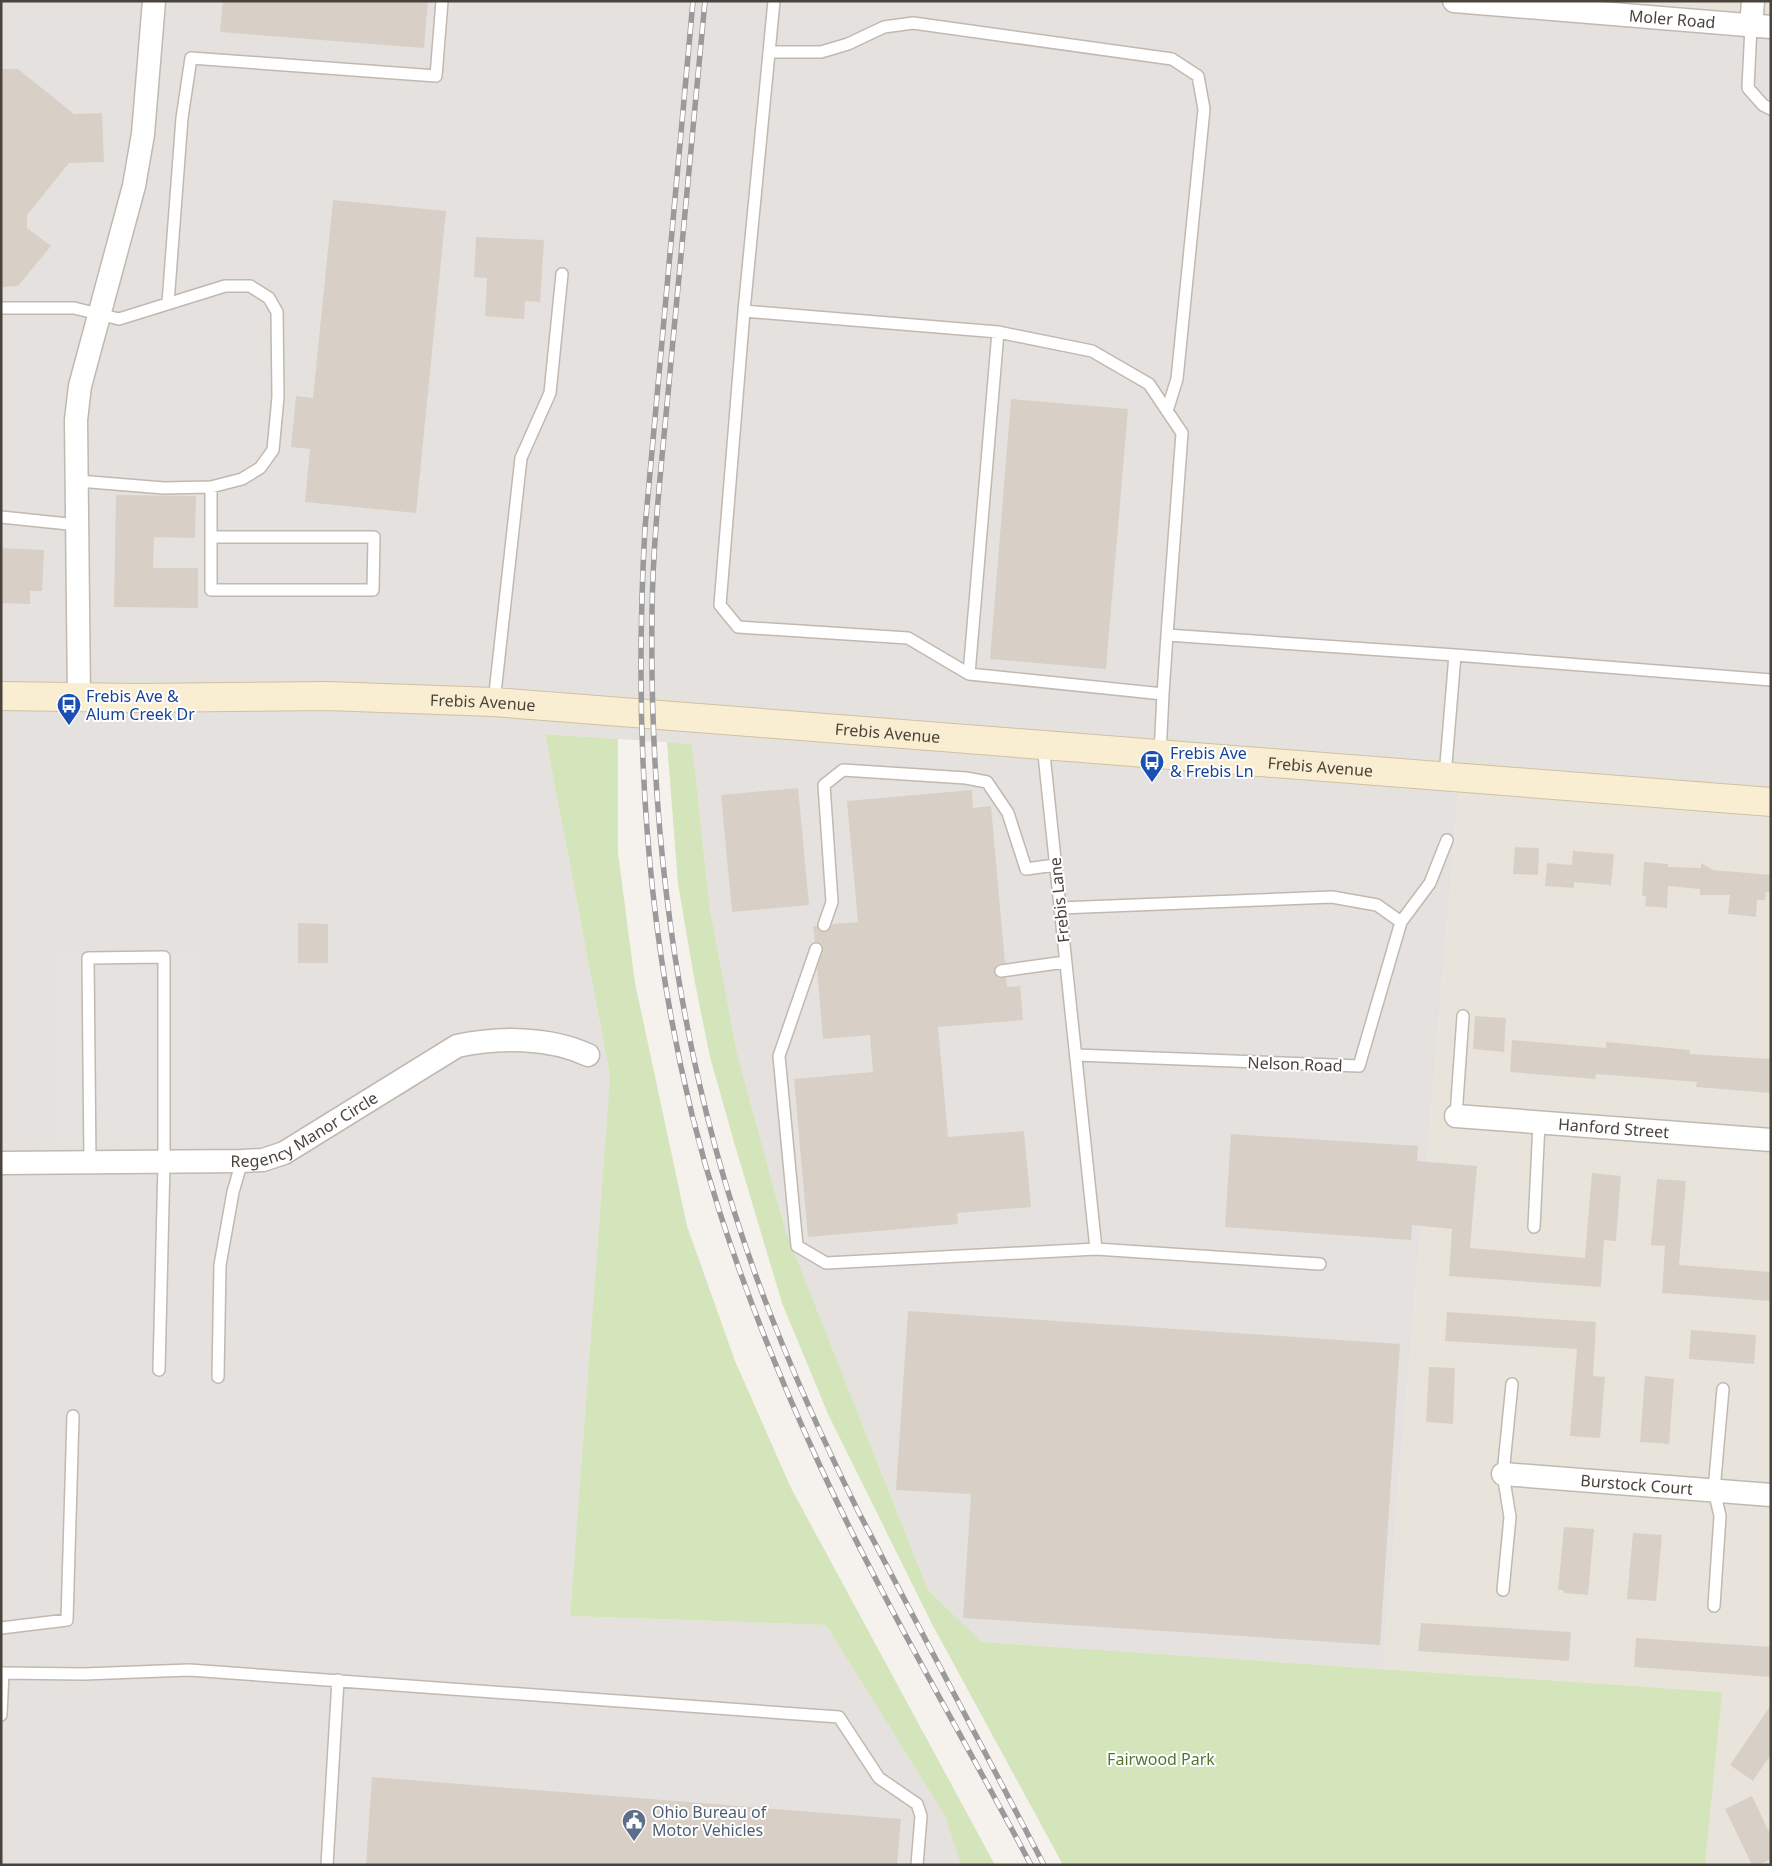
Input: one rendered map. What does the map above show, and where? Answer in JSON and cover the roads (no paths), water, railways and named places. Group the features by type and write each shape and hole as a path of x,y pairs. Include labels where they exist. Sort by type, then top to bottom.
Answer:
{"main road":[{"name":"Frebis Avenue","path":"1,696 79,698 327,696 494,702 1771,802"}],"street":[{"path":"79,698 76,420 80,386 134,186 148,82 154,1"},
{"name":"Moler Road","path":"1454,1 1620,8 1761,27"},
{"path":"1753,1 1761,27"},
{"name":"Regency Manor Circle","path":"1,1163 90,1164 263,1160 284,1152 458,1046 486,1040 514,1040 574,1048 588,1055"},
{"name":"Hanford Street","path":"1456,1116 1771,1140"},
{"name":"Burstock Court","path":"1503,1474 1771,1495"}],"lane":[{"path":"168,303 182,118 191,58 436,76 442,1"},
{"path":"774,1 744,311 720,605 738,628 908,638 970,674 1163,694"},
{"path":"769,52 821,52 848,44 884,27 913,23 1172,59 1198,76 1204,109 1177,379 1167,411"},
{"path":"1761,27 1748,88 1763,106 1771,109"},
{"path":"494,702 520,458 550,394 562,274"},
{"path":"1,308 74,308 119,319 225,286 250,286 269,298 277,312 278,397 273,450 260,468 242,480 211,488 164,488 78,481"},
{"path":"744,311 998,332 1092,351 1149,384 1182,433 1160,754"},
{"path":"970,674 998,332"},
{"path":"210,537 374,537 373,590 211,590 210,537 211,488"},
{"path":"1,516 78,525"},
{"path":"1167,635 1456,655 1771,680"},
{"path":"1445,776 1456,655"},
{"name":"Frebis Lane","path":"1043,744 1096,1249"},
{"path":"824,925 832,902 824,784 843,770 966,778 987,782 1008,813 1026,869 1055,865"},
{"name":"Nelson Road","path":"1076,1055 1359,1066 1401,922 1430,883 1446,840"},
{"path":"1060,908 1332,897 1377,905 1401,922"},
{"path":"816,949 779,1056 797,1246 826,1263 1096,1249 1320,1264"},
{"path":"90,1164 88,958 164,957 164,1163 159,1370"},
{"path":"1001,971 1065,962"},
{"path":"1456,1116 1462,1016"},
{"path":"1534,1227 1539,1123"},
{"path":"218,1377 220,1265 231,1202 242,1161"},
{"path":"1503,1590 1510,1517 1503,1474 1512,1384"},
{"path":"1714,1606 1720,1516 1714,1490 1723,1389"},
{"path":"1,1628 67,1620 73,1416"},
{"path":"1,1715 2,1673 84,1674 190,1670 839,1717 879,1778 917,1804 921,1816 917,1865"},
{"path":"327,1865 338,1680"}],"railway":[{"path":"693,1 645,528 642,614 641,700 644,786 661,958 676,1043 695,1127 719,1210 752,1304 789,1395 815,1455 866,1559 1031,1865"},
{"path":"705,1 659,492 652,612 652,696 656,781 663,865 674,949 688,1032 729,1196 767,1306 791,1365 858,1511 1044,1865"}],"place":[{"name":"Frebis Ave & Alum Creek Dr","path":"69,726"},
{"name":"Frebis Ave & Frebis Ln","path":"1152,783"},
{"name":"Ohio Bureau of Motor Vehicles","path":"634,1842"}],"park label":[{"name":"Fairwood Park","path":"1161,1759"}]}
